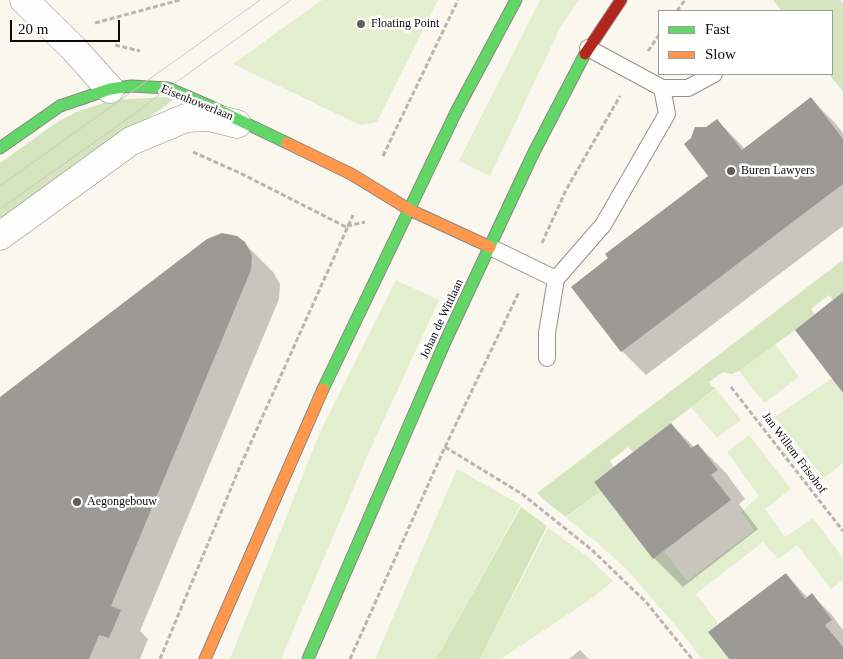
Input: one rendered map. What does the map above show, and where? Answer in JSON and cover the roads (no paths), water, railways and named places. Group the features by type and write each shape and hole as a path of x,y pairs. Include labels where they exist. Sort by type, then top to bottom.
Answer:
{"main road":[{"path":"205,659 313,410 458,110 516,0"},
{"name":"Johan de Wittlaan","path":"308,659 445,342 533,154 588,48 621,0"},
{"name":"Eisenhowerlaan","path":"0,148 60,106 110,89 131,86 168,88 258,128 370,184 410,210 490,247"}],"street":[{"path":"24,0 86,61 110,89"},
{"name":"Eisenhowerlaan","path":"0,236 131,141 186,118 209,117 258,128"}],"lane":[{"path":"588,48 662,88 688,88 712,75"},
{"path":"547,358 547,333 556,279 603,225 667,114 662,88"},
{"path":"490,247 556,279"}],"tram line":[{"path":"0,186 260,0"},
{"path":"0,209 291,0"}],"place":[{"name":"Floating Point","path":"361,24"},
{"name":"Buren Lawyers","path":"731,171"},
{"name":"Aegongebouw","path":"77,502"}]}
